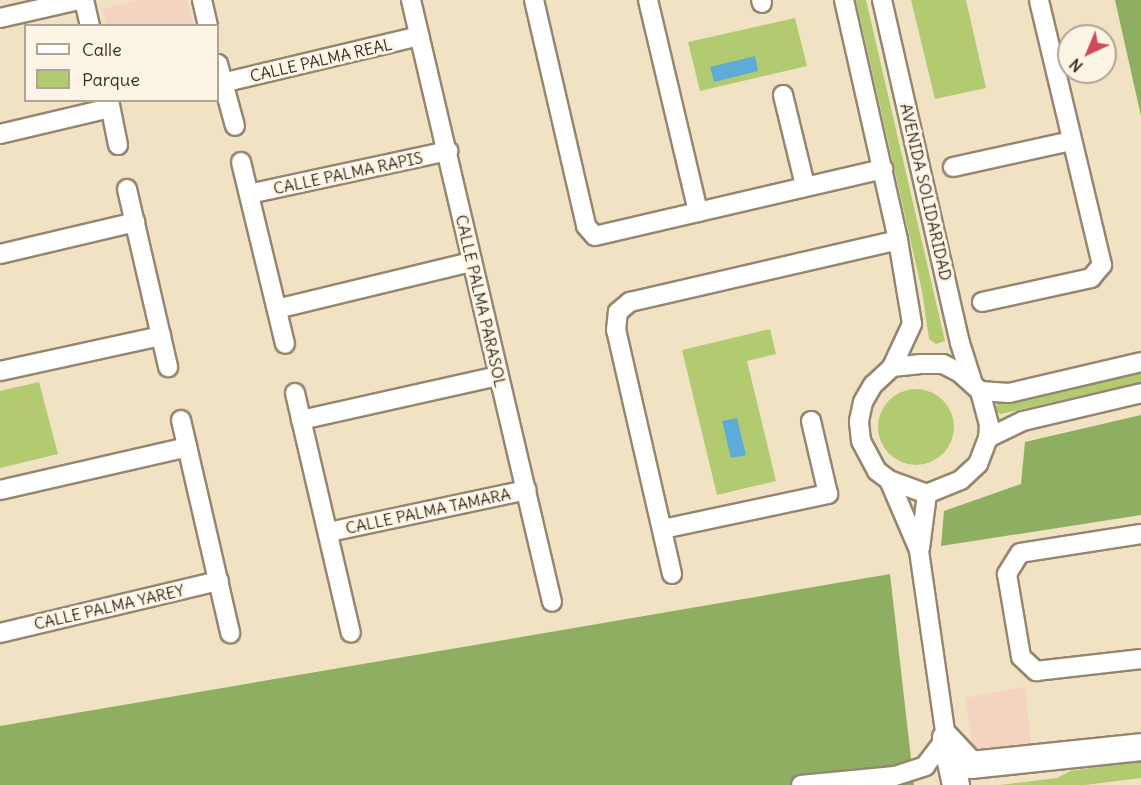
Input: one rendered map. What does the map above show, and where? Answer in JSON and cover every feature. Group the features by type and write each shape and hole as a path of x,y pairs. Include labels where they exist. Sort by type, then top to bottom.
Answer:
{"main road":[{"path":"946,738 971,765 1141,747"},
{"path":"946,738 956,785"}],"street":[{"path":"0,18 81,0 89,24"},
{"path":"202,0 208,24"},
{"name":"CALLE PALMA PARASOL","path":"411,0 552,602"},
{"path":"534,0 586,226 596,236 805,185 883,169"},
{"path":"648,0 698,212"},
{"path":"844,0 898,240 912,324 892,367 873,385 863,402 859,421 861,441 868,460 889,480 927,494 962,480 978,464 988,438 989,425 977,387"},
{"name":"AVENIDA SOLIDARIDAD","path":"882,0 960,343 977,387"},
{"path":"982,302 1091,278 1102,265 1039,0"},
{"name":"CALLE PALMA REAL","path":"222,83 419,36"},
{"path":"219,69 234,126"},
{"path":"783,95 805,185"},
{"path":"0,134 109,104 117,145"},
{"path":"953,167 1071,141"},
{"name":"CALLE PALMA RAPIS","path":"249,194 447,151"},
{"path":"241,162 285,344"},
{"path":"127,189 168,367"},
{"path":"0,254 135,222"},
{"path":"672,574 616,330 618,312 630,302 898,240"},
{"path":"277,309 471,262"},
{"path":"0,371 161,336"},
{"path":"892,367 943,364 959,372 977,387 1009,393 1141,362"},
{"path":"301,420 498,376"},
{"name":"CALLE PALMA TAMARA","path":"295,393 351,633"},
{"path":"988,438 1023,421 1141,393"},
{"path":"181,420 230,633"},
{"path":"663,529 828,494 811,421"},
{"path":"0,490 187,447"},
{"path":"801,785 895,776 925,766 946,738 919,550 889,480"},
{"name":"CALLE PALMA TAMARA","path":"329,532 527,490"},
{"path":"919,550 927,494"},
{"path":"1141,534 1020,554 1008,574 1021,657 1036,671 1141,659"},
{"name":"CALLE PALMA YAREY","path":"0,633 219,581"}],"shaded area":[{"path":"140,0 187,0 194,24 106,24 102,9"},
{"path":"1025,687 1031,743 973,749 965,698"}],"green space":[{"path":"856,0 866,0 945,341 936,344 929,339 922,291"},
{"path":"911,0 966,0 986,88 935,99"},
{"path":"1115,0 1141,0 1141,116"},
{"path":"795,18 807,66 700,91 688,42"},
{"path":"770,329 776,354 747,361 776,481 717,495 682,350"},
{"path":"1141,369 1141,382 1001,414 994,408 999,402"},
{"path":"39,382 58,454 0,468 0,391"},
{"path":"916,389 930,392 943,400 951,413 954,427 951,441 943,454 930,462 916,465 902,462 889,454 881,441 878,427 881,413 889,400 902,392"},
{"path":"1141,415 1141,515 941,546 944,511 1021,484 1025,442"},
{"path":"890,574 914,785 0,785 0,726"},
{"path":"1141,761 1141,778 1085,785 1000,785 1057,778 1070,771"}],"water":[{"path":"755,56 758,71 714,82 710,67"},
{"path":"737,418 746,455 731,458 722,421"}]}
